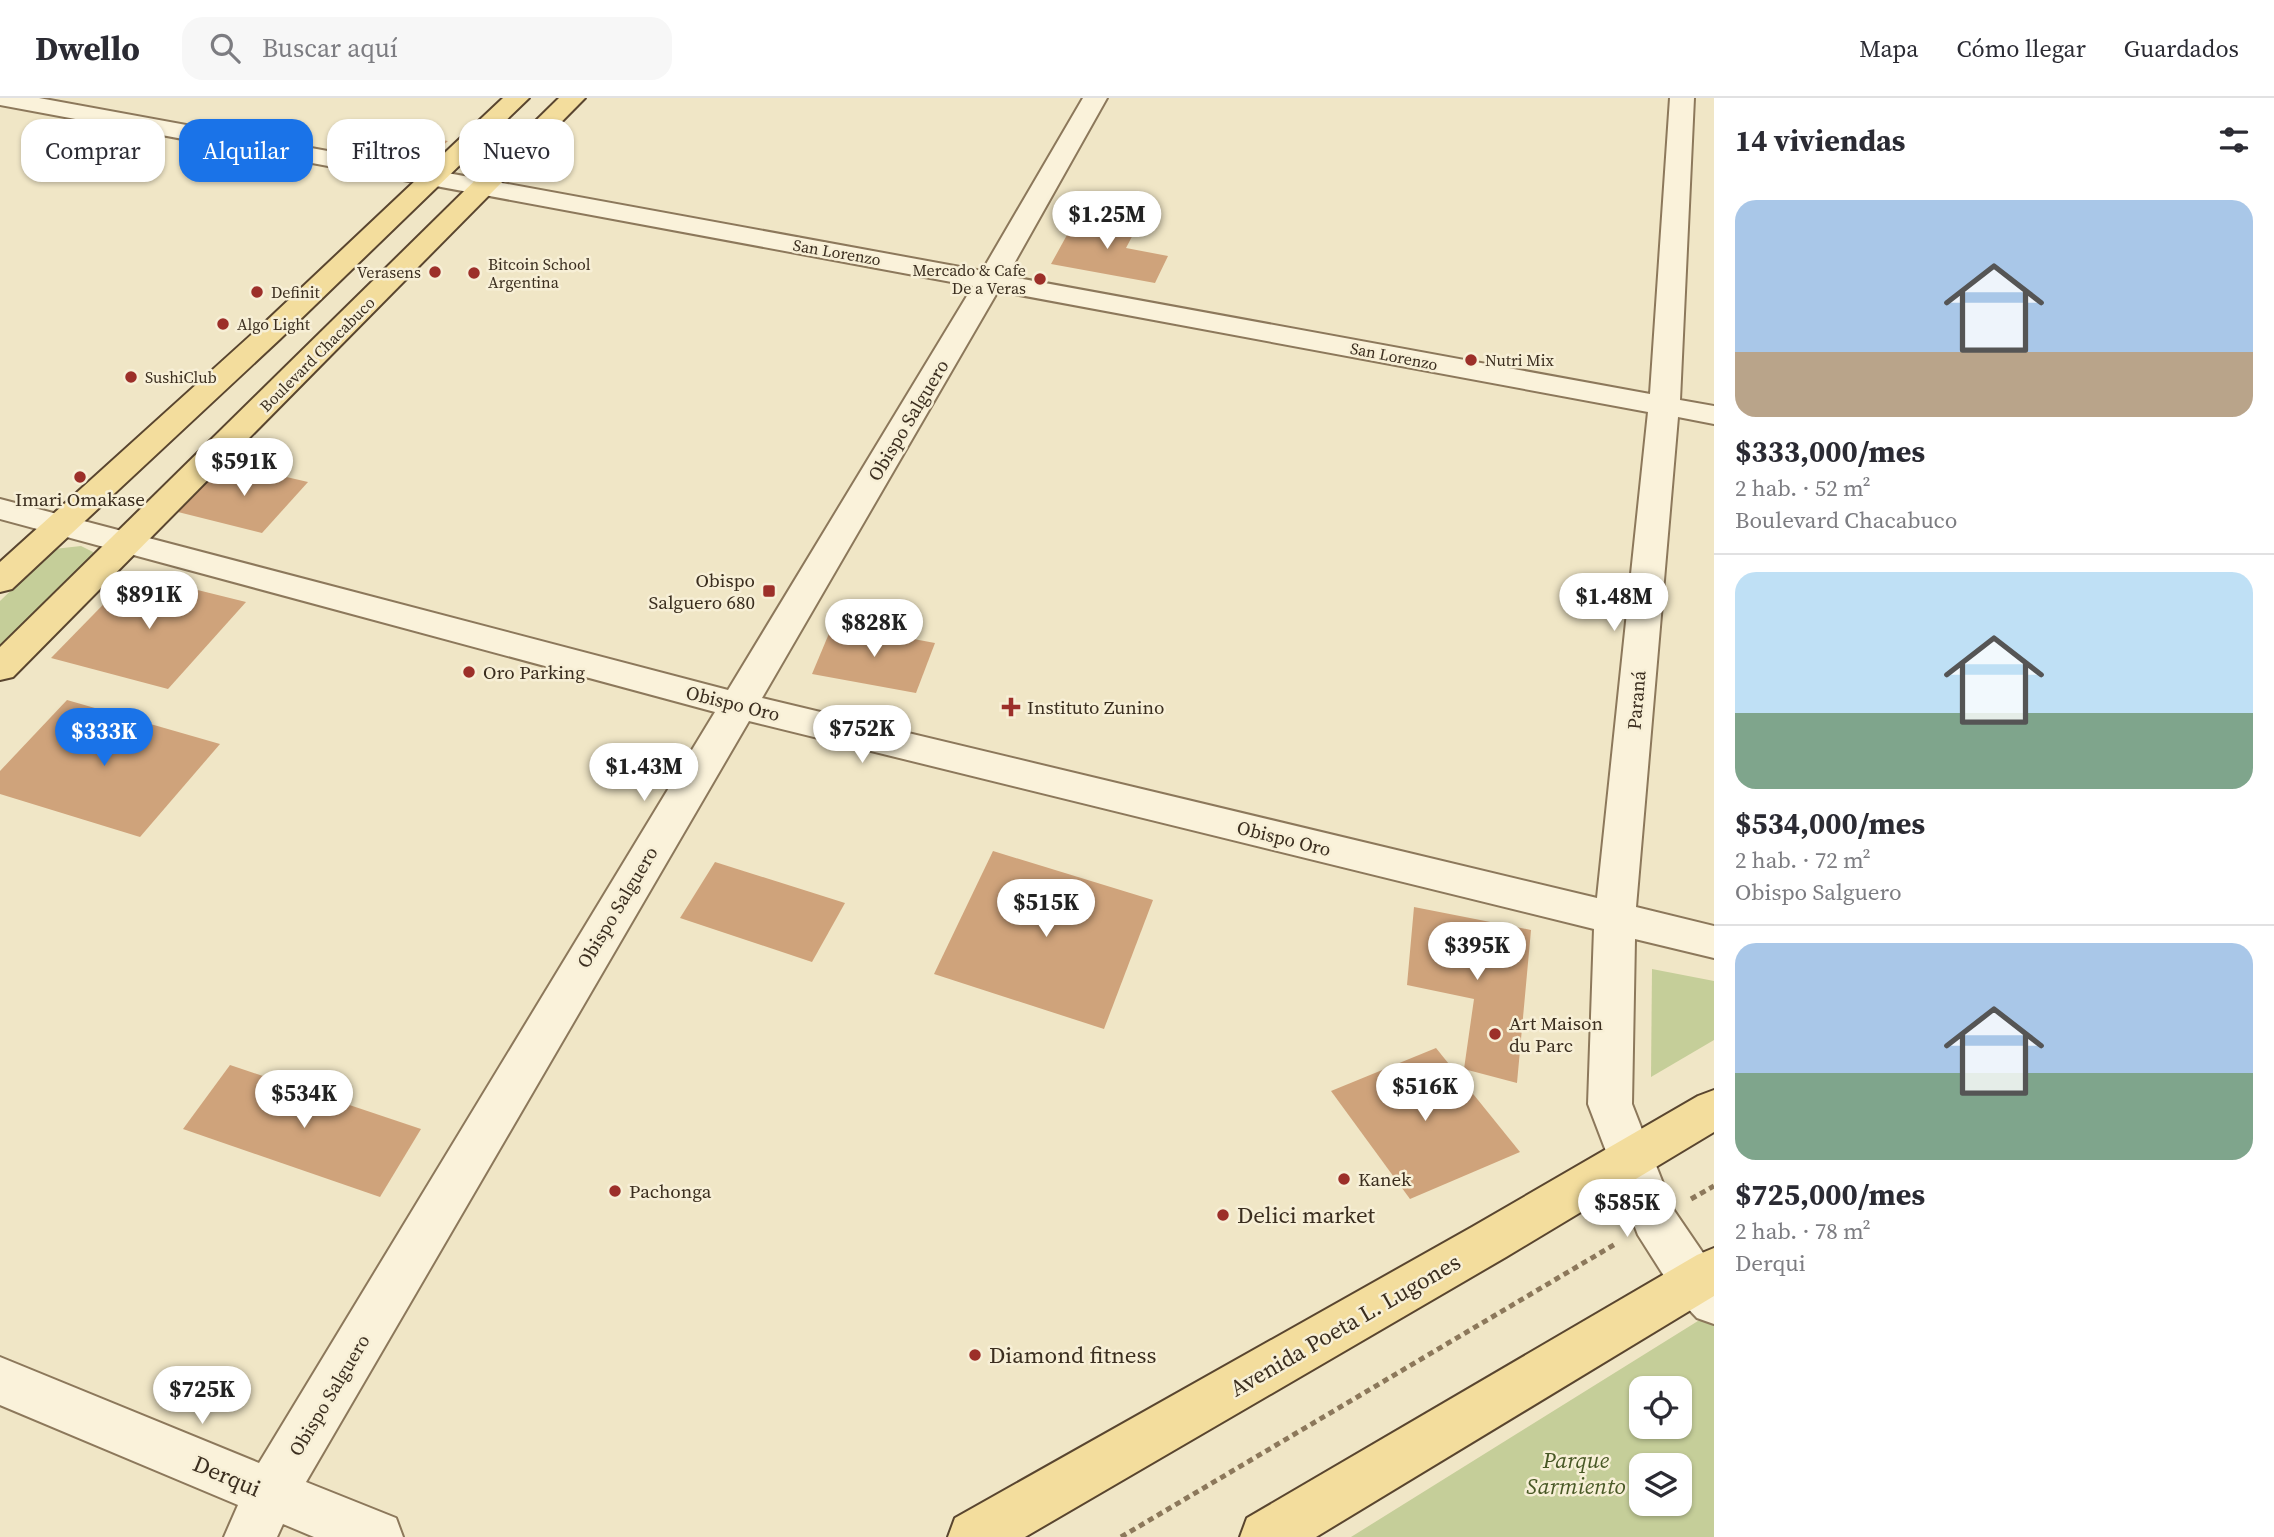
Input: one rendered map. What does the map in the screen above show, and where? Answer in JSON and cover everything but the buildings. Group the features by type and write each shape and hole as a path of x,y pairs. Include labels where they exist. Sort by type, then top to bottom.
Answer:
{"main road":[{"path":"445,166 517,98"},
{"name":"Boulevard Chacabuco","path":"0,668 573,98"},
{"path":"0,582 58,525 270,333 428,182"},
{"name":"Avenida Poeta L. Lugones","path":"974,1537 1714,1109"},
{"path":"1266,1537 1708,1285"}],"street":[{"name":"San Lorenzo","path":"0,98 327,158"},
{"name":"Obispo Salguero","path":"260,1515 737,705 991,280 1095,98"},
{"name":"Paraná","path":"1681,101 1664,407 1615,918 1610,1104 1654,1220 1708,1285"},
{"name":"San Lorenzo","path":"445,179 1714,415"},
{"name":"Obispo Oro","path":"0,509 737,705 1714,942"},
{"name":"Derqui","path":"0,1381 260,1515 377,1537"}],"path":[{"path":"1121,1537 1714,1186"}],"green space":[{"path":"81,546 95,556 0,649 0,601 54,549"},
{"path":"1652,969 1714,981 1714,1040 1651,1077"},
{"name":"Parque Sarmiento","path":"1714,1311 1714,1537 1351,1537"}],"place":[{"name":"Verasens","path":"435,272"},
{"name":"Bitcoin School Argentina","path":"474,273"},
{"name":"Mercado & Cafe De a Veras","path":"1040,279"},
{"name":"Definit","path":"257,292"},
{"name":"Algo Light","path":"223,324"},
{"name":"Nutri Mix","path":"1471,360"},
{"name":"SushiClub","path":"131,377"},
{"name":"Imari Omakase","path":"80,477"},
{"name":"Obispo Salguero 680","path":"769,591"},
{"name":"Oro Parking","path":"469,672"},
{"name":"Instituto Zunino","path":"1011,707"},
{"name":"Art Maison du Parc","path":"1495,1034"},
{"name":"Kanek","path":"1344,1179"},
{"name":"Pachonga","path":"615,1191"},
{"name":"Delici market","path":"1223,1215"},
{"name":"Diamond fitness","path":"975,1355"}]}
